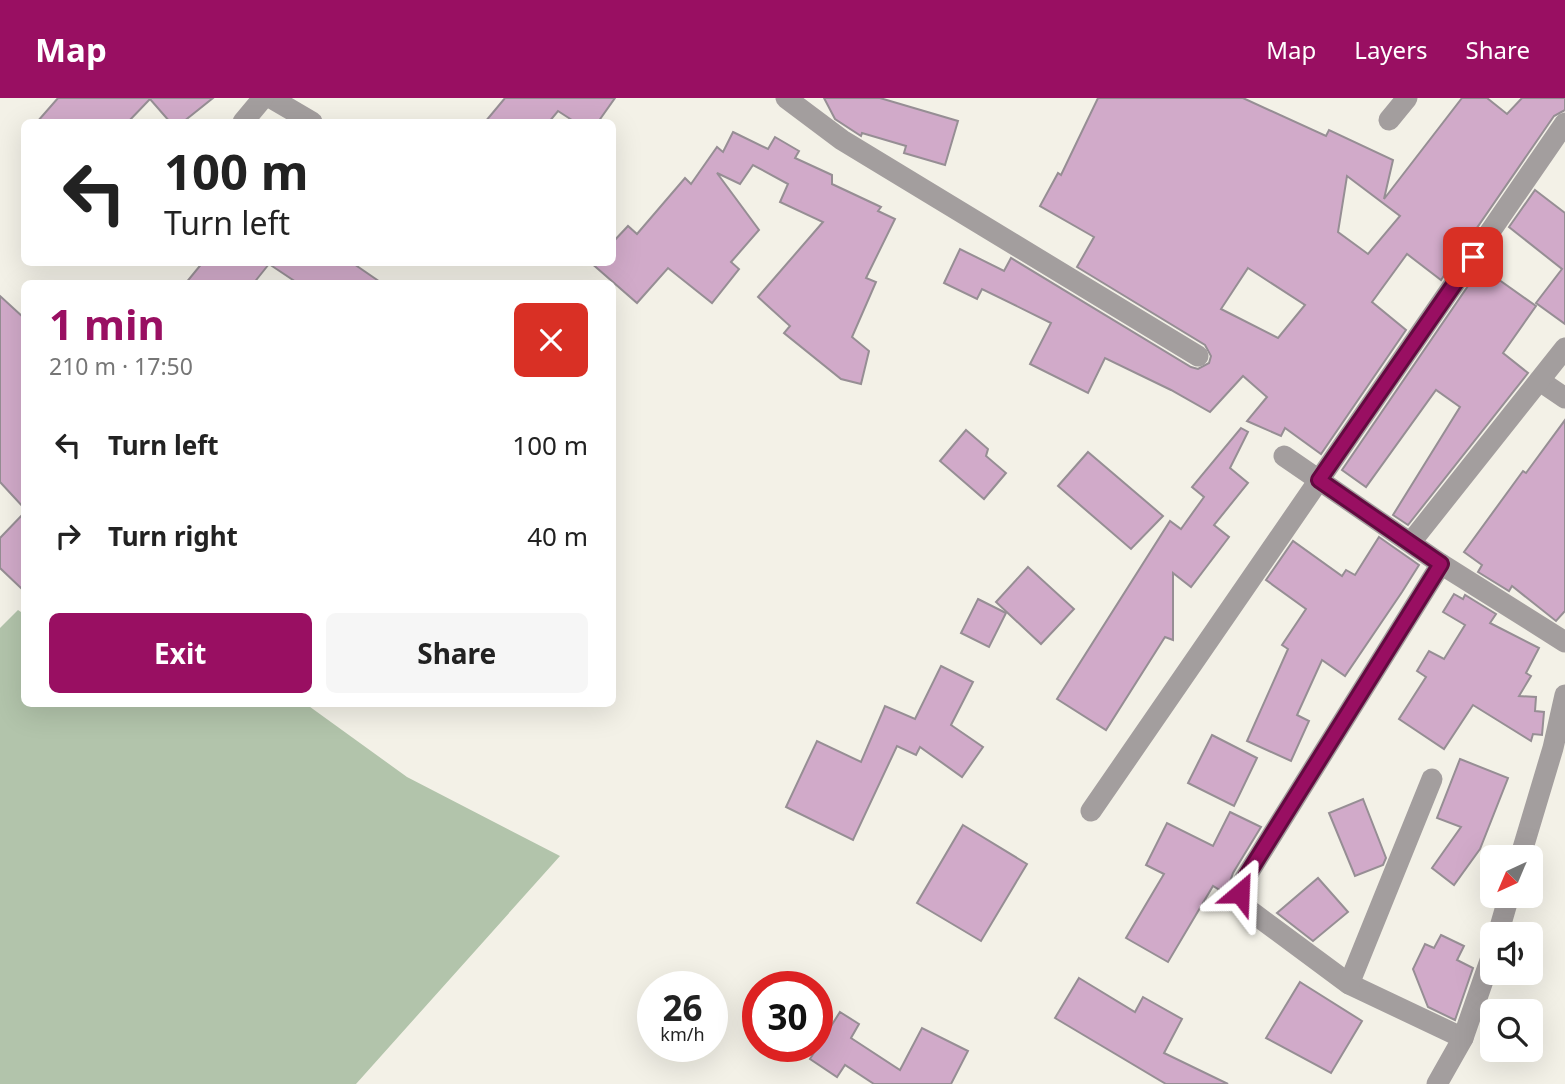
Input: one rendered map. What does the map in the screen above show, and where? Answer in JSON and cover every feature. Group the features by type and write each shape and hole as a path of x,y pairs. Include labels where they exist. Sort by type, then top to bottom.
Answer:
{"street":[{"path":"246,119 263,98"},
{"path":"271,98 307,119"},
{"path":"786,98 842,140 1198,356"},
{"path":"1389,120 1407,98"},
{"path":"1091,811 1565,123"},
{"path":"1411,542 1565,348"},
{"path":"1540,381 1565,398"},
{"path":"1284,456 1441,564 1565,642"},
{"path":"1441,564 1244,880 1240,893 1249,910 1349,984 1464,1038"},
{"path":"1524,845 1553,748 1565,695"},
{"path":"1349,984 1432,779"},
{"path":"1437,1084 1464,1038 1482,985"}],"green space":[{"path":"18,610 21,612 21,707 310,707 407,777 560,856 356,1084 0,1084 0,628"}],"building":[{"path":"58,98 213,98 187,119 167,119 150,99 131,119 40,119"},
{"path":"505,98 615,98 600,119 570,119 558,111 551,119 488,119"},
{"path":"824,98 880,98 958,121 945,165 904,153 906,146 862,133 861,136 835,119"},
{"path":"1098,98 1243,98 1326,136 1329,130 1393,160 1384,199 1462,98 1487,98 1507,114 1522,98 1565,98 1565,110 1554,116 1441,280 1407,254 1372,302 1406,330 1321,454 1285,428 1281,436 1247,421 1267,397 1243,376 1210,412 1105,358 1088,393 1030,364 1051,323 982,289 977,299 944,283 960,249 1004,271 1011,258 1191,367 1198,369 1209,363 1211,356 1205,345 1077,267 1094,237 1040,206 1058,173 1061,175","holes":["1347,176 1400,216 1368,254 1338,232","1248,268 1305,305 1278,338 1221,309"]},
{"path":"733,132 768,149 775,137 799,151 795,158 832,175 832,184 881,207 878,211 895,219 866,278 876,282 852,337 869,351 861,384 841,379 784,333 790,326 758,297 823,222 780,202 788,184 753,165 740,184 717,173 759,230 731,262 739,269 712,303 668,268 637,303 616,285 616,280 611,280 595,266 616,266 616,239 628,226 637,234 685,178 691,184 717,147 723,152"},
{"path":"1535,190 1565,213 1565,324 1536,303 1562,269 1509,227"},
{"path":"200,266 267,266 256,280 188,280"},
{"path":"272,266 357,266 377,280 293,280"},
{"path":"1481,267 1536,306 1503,353 1528,373 1408,525 1393,515 1460,407 1436,390 1366,487 1342,470"},
{"path":"0,296 21,315 21,505 0,482"},
{"path":"1565,420 1565,611 1556,621 1512,586 1509,591 1478,572 1482,565 1464,552 1523,471 1526,473"},
{"path":"1241,428 1248,432 1230,468 1248,483 1214,525 1229,537 1191,587 1173,573 1173,640 1165,637 1106,730 1057,699 1170,521 1181,529 1204,497 1192,487"},
{"path":"966,430 988,449 986,456 1006,473 984,499 940,461"},
{"path":"1088,452 1163,516 1131,549 1058,486"},
{"path":"21,516 21,588 0,568 0,538"},
{"path":"1379,537 1419,565 1402,592 1345,676 1322,660 1297,715 1309,721 1291,761 1247,741 1288,649 1282,645 1306,609 1266,580 1293,541 1342,576 1346,570 1355,575"},
{"path":"1028,567 1074,609 1041,644 996,602"},
{"path":"1454,594 1463,599 1465,595 1496,614 1490,623 1539,648 1526,673 1531,676 1519,696 1536,697 1535,711 1544,712 1542,735 1533,734 1531,741 1473,705 1444,749 1399,719 1426,677 1417,671 1429,651 1444,659 1465,625 1443,612"},
{"path":"978,599 1006,613 989,647 961,633"},
{"path":"941,666 973,682 951,725 983,747 962,777 920,747 916,755 897,746 853,840 786,807 817,741 861,762 885,706 915,719"},
{"path":"1212,735 1257,758 1234,806 1188,783"},
{"path":"1460,759 1508,778 1480,849 1454,885 1432,868 1461,827 1437,818"},
{"path":"1363,799 1386,858 1383,865 1355,876 1329,813"},
{"path":"1230,812 1261,827 1233,873 1226,894 1213,886 1168,962 1126,938 1164,874 1146,865 1167,823 1213,846"},
{"path":"963,825 1027,864 981,941 917,903"},
{"path":"1318,878 1348,912 1313,941 1277,913"},
{"path":"1441,935 1464,946 1457,960 1473,968 1455,1020 1428,1007 1413,969 1425,944 1434,948"},
{"path":"1079,978 1135,1012 1143,997 1182,1019 1164,1053 1228,1084 1166,1084 1055,1018"},
{"path":"1300,982 1362,1021 1331,1073 1266,1038"},
{"path":"840,1012 859,1024 851,1038 900,1070 922,1028 968,1051 951,1084 874,1084 845,1065 837,1077 814,1062 833,1062 833,1023"}],"route":[{"path":"1240,893 1244,880 1441,564 1319,480 1473,257"}]}
